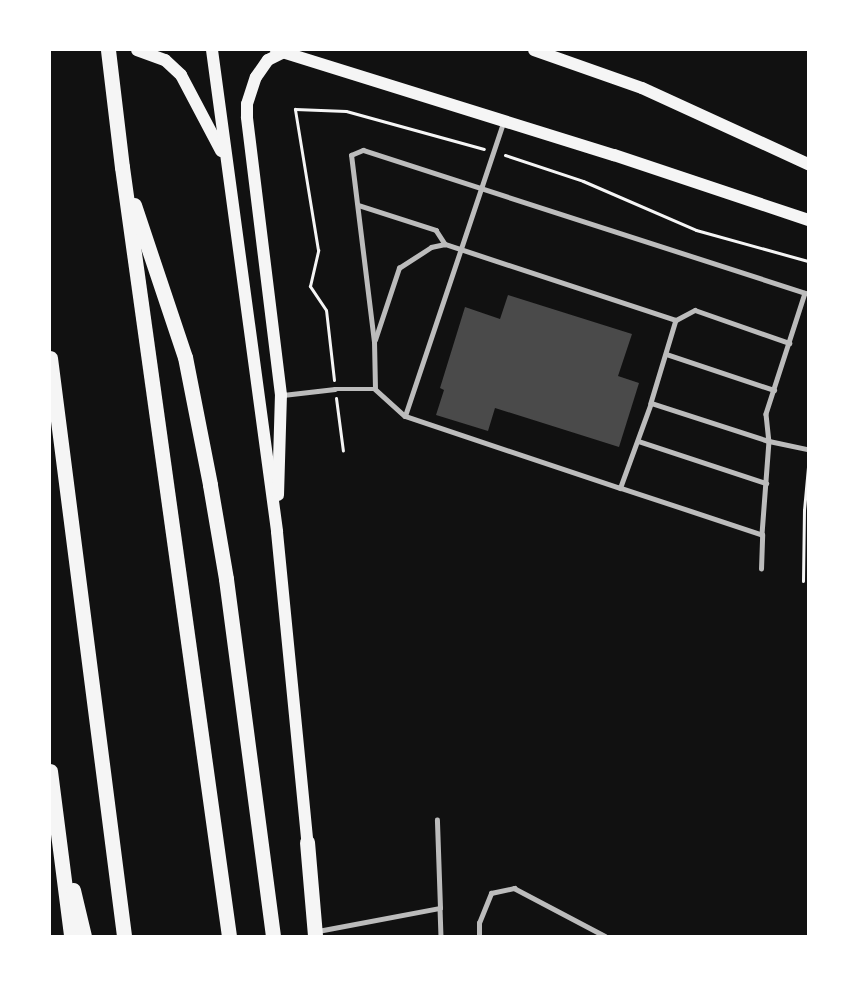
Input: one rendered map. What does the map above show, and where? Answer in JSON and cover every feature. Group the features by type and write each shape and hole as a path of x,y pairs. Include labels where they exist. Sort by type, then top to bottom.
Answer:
{"highway":[{"path":"108,50 122,167 229,936"},
{"path":"122,167 185,357 192,392 226,579 273,936"},
{"path":"50,358 124,936"},
{"path":"50,771 71,936"},
{"path":"50,788 84,936"},
{"path":"307,842 317,935"}],"main road":[{"path":"137,50 165,60 182,75 225,160"},
{"path":"212,50 225,160 277,532 307,842"},
{"path":"534,50 642,88 808,164"},
{"path":"277,532 281,395 247,117 251,90 259,72 268,60 280,51 504,120 808,220"}],"lane":[{"path":"405,416 504,120"},
{"path":"375,389 374,342 351,154 363,150 805,293 766,414 770,441 761,569"},
{"path":"358,206 436,230 445,244"},
{"path":"374,342 399,268 431,247 445,244 676,320 695,310 789,343"},
{"path":"620,488 651,403 676,320"},
{"path":"666,354 774,390"},
{"path":"281,395 335,389 375,389 405,416 762,535"},
{"path":"651,403 770,441 808,449"},
{"path":"638,441 766,483"},
{"path":"437,820 441,936"},
{"path":"479,936 479,923 491,894 514,888 605,936"},
{"path":"317,935 440,908"}],"path":[{"path":"803,581 804,510 808,467"}],"building":[{"path":"508,295 632,334 618,376 639,383 619,447 495,408 488,431 436,415 444,390 440,388 465,307 500,319"}]}
